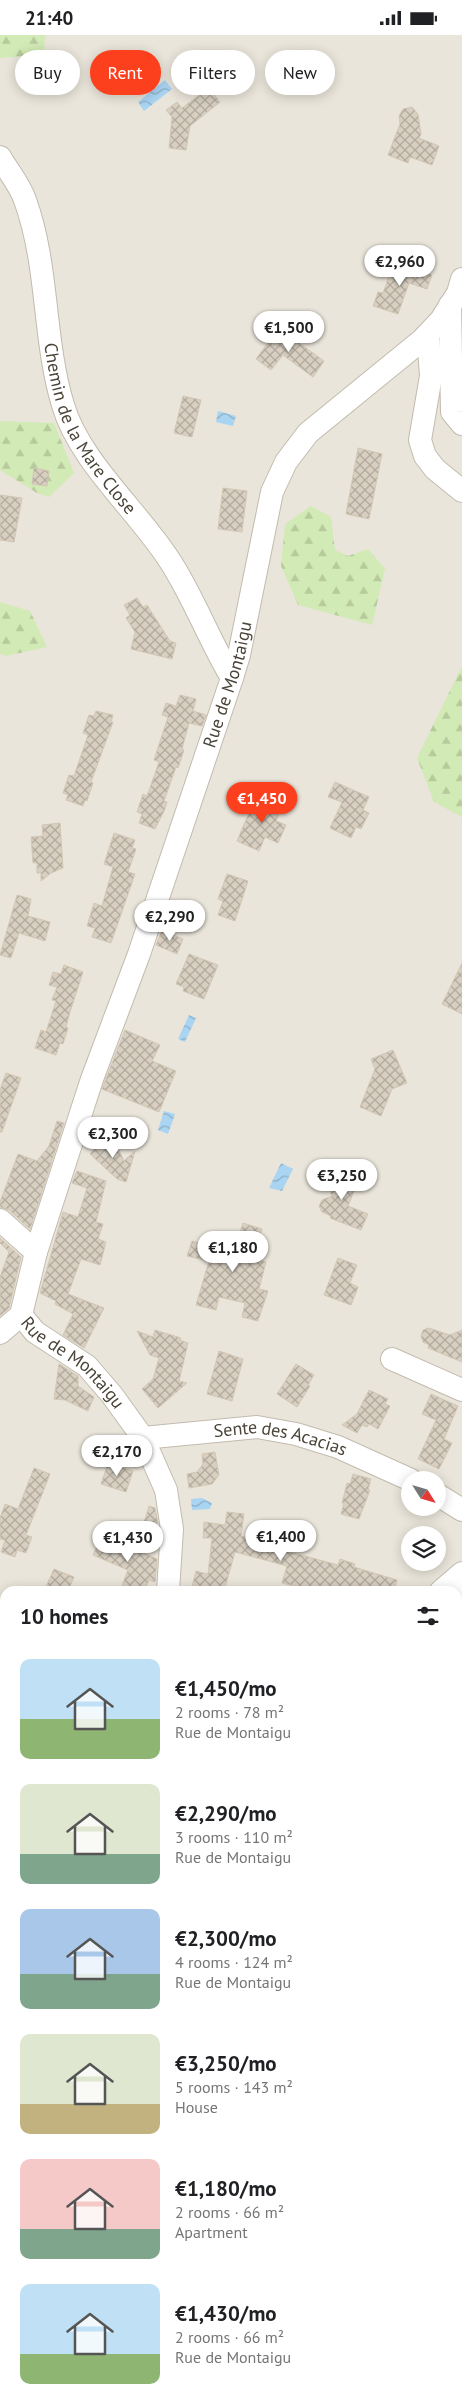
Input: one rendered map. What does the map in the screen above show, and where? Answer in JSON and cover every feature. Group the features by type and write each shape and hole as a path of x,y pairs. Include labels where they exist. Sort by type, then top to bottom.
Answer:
{"street":[{"name":"Chemin de la Mare Close","path":"0,157 25,198 30,217 46,289 55,369 63,406 79,441 115,492 169,560 194,603 214,648 232,678"},
{"name":"Rue de Montaigu","path":"168,1586 172,1529 166,1490 143,1439 112,1395 87,1366 35,1332 21,1315 36,1252 92,1079 139,954 232,678 239,655 272,492 286,462 308,433 428,334 441,320 458,293 462,279"},
{"path":"450,305 452,412 462,424"},
{"path":"428,334 431,376 420,440 426,456 435,469 462,491"},
{"path":"0,1220 36,1252"},
{"path":"0,1333 21,1315"},
{"path":"392,1359 462,1390"},
{"name":"Sente des Acacias","path":"143,1439 257,1427 296,1434 338,1447 401,1475"},
{"path":"446,1500 462,1510"}],"shaded area":[{"path":"0,35 462,35 462,1586 0,1586"}],"green space":[{"path":"0,35 45,35 44,50 15,50 15,57 0,58"},
{"path":"0,421 54,423 74,473 49,497 37,493 0,470"},
{"path":"311,506 331,517 335,550 348,556 368,549 385,569 372,625 298,605 281,566 285,524"},
{"path":"0,602 30,611 47,647 6,656 0,654"},
{"path":"461,668 462,817 434,802 417,758"}],"water":[{"path":"165,80 171,90 144,111 138,102 147,95 161,95 161,83"},
{"path":"218,411 236,416 233,426 216,422"},
{"path":"189,1015 196,1018 185,1042 178,1039"},
{"path":"164,1111 175,1114 168,1134 158,1130"},
{"path":"281,1163 293,1169 282,1191 269,1188"},
{"path":"202,1498 212,1503 210,1509 192,1510 191,1499"}],"building":[{"path":"200,95 214,95 220,102 190,126 186,150 169,148 172,117 166,110 177,102 182,108"},
{"path":"412,107 418,114 421,134 419,138 439,146 432,165 410,157 408,163 388,155 400,124 399,116 403,109"},
{"path":"394,262 432,275 427,289 409,283 398,314 373,306 378,292 383,293"},
{"path":"281,325 296,337 295,340 324,361 313,377 283,355 271,370 256,359"},
{"path":"183,396 201,400 192,437 174,433"},
{"path":"358,448 382,454 369,519 346,514"},
{"path":"34,468 49,471 47,486 32,484"},
{"path":"223,488 247,491 242,532 218,529"},
{"path":"0,495 22,498 14,542 0,540"},
{"path":"137,598 143,607 147,605 170,641 176,643 172,659 131,649 135,632 126,618 130,615 124,605"},
{"path":"180,695 196,699 193,711 206,715 202,726 189,723 182,749 184,750 164,801 167,802 165,809 155,829 139,823 142,814 137,812 143,794 147,796 159,762 154,760 168,717 162,715 166,703 176,706"},
{"path":"96,711 113,715 111,722 113,722 91,782 93,783 87,801 85,800 83,806 66,800 68,795 63,793 69,775 74,776 88,735 83,733 89,715 94,716"},
{"path":"335,782 369,797 363,810 369,813 361,829 356,827 351,838 330,828 342,802 328,797"},
{"path":"257,794 280,804 281,809 276,821 286,825 278,843 265,837 259,851 237,841"},
{"path":"60,823 63,868 51,873 41,881 41,873 37,873 37,863 33,863 31,837 43,836 42,825"},
{"path":"114,833 135,840 132,848 136,849 128,872 135,874 111,943 92,937 95,928 87,926 94,903 102,906 113,867 104,864"},
{"path":"227,874 248,881 235,921 218,915 223,901 218,899"},
{"path":"17,895 31,899 28,916 50,922 45,941 19,933 11,958 0,955"},
{"path":"162,930 183,939 177,954 156,945"},
{"path":"189,954 218,965 204,999 183,991 184,987 176,984"},
{"path":"462,963 462,1014 442,1004"},
{"path":"64,965 83,972 70,1012 63,1044 60,1043 56,1055 35,1048 41,1030 46,1032 56,1001 52,1000 57,987 49,985 53,972 61,974"},
{"path":"125,1030 160,1045 152,1061 176,1071 159,1112 102,1089"},
{"path":"393,1050 407,1083 392,1089 381,1116 360,1107 375,1069 371,1059"},
{"path":"6,1073 21,1078 2,1132 0,1132 0,1090"},
{"path":"57,1121 64,1123 30,1229 9,1210 0,1207 0,1202 18,1154 37,1161 49,1146"},
{"path":"109,1138 114,1140 124,1161 135,1151 126,1182 117,1179 90,1154 102,1140"},
{"path":"77,1171 106,1181 96,1222 103,1224 98,1239 106,1242 100,1265 81,1259 68,1294 104,1308 84,1348 63,1335 73,1314 55,1304 56,1301 40,1293 63,1212 78,1217 87,1188 72,1183"},
{"path":"335,1171 358,1182 348,1206 368,1214 361,1230 330,1218 331,1216 322,1212 319,1206 322,1200 332,1196 326,1181 329,1173"},
{"path":"243,1223 262,1229 253,1258 266,1262 259,1289 268,1291 258,1321 242,1317 245,1303 219,1297 216,1310 196,1305 209,1261 187,1256 192,1241 212,1247 213,1244 234,1250"},
{"path":"0,1238 21,1257 9,1308 0,1316 0,1277 9,1252 0,1243"},
{"path":"338,1258 357,1265 350,1283 358,1287 351,1305 324,1295"},
{"path":"429,1328 450,1335 462,1330 462,1362 428,1348 429,1345 423,1342 421,1336 423,1330"},
{"path":"155,1330 181,1338 180,1340 188,1343 179,1381 187,1383 158,1408 142,1389 153,1379 159,1358 150,1355 137,1331 153,1337"},
{"path":"219,1351 243,1359 232,1401 207,1394"},
{"path":"59,1364 78,1376 78,1386 94,1397 88,1411 65,1400 54,1399"},
{"path":"296,1364 314,1375 308,1385 310,1386 297,1407 277,1394"},
{"path":"369,1390 388,1399 385,1404 390,1406 378,1429 369,1424 367,1427 362,1425 357,1433 342,1425 357,1414"},
{"path":"431,1394 458,1406 444,1439 452,1443 439,1469 418,1459 436,1420 422,1414"},
{"path":"215,1452 219,1475 212,1484 189,1488 187,1474 197,1472 203,1464 202,1454"},
{"path":"108,1463 133,1471 126,1492 101,1484"},
{"path":"34,1468 50,1474 26,1535 32,1537 26,1553 17,1550 15,1557 1,1552 5,1540 0,1539 0,1518 5,1504 18,1509"},
{"path":"353,1474 371,1479 368,1490 370,1490 359,1519 341,1514 347,1483 350,1484"},
{"path":"149,1506 155,1508 158,1523 142,1529"},
{"path":"227,1512 244,1514 241,1536 265,1542 271,1522 286,1526 279,1549 338,1565 340,1559 355,1564 354,1567 397,1580 395,1586 294,1586 282,1583 287,1566 235,1552 225,1586 192,1586 196,1571 208,1574 212,1538 203,1538 204,1522 225,1525"},
{"path":"102,1535 157,1559 155,1582 149,1580 146,1586 122,1586 128,1570 93,1555"},
{"path":"54,1569 74,1577 70,1586 46,1586"}]}
